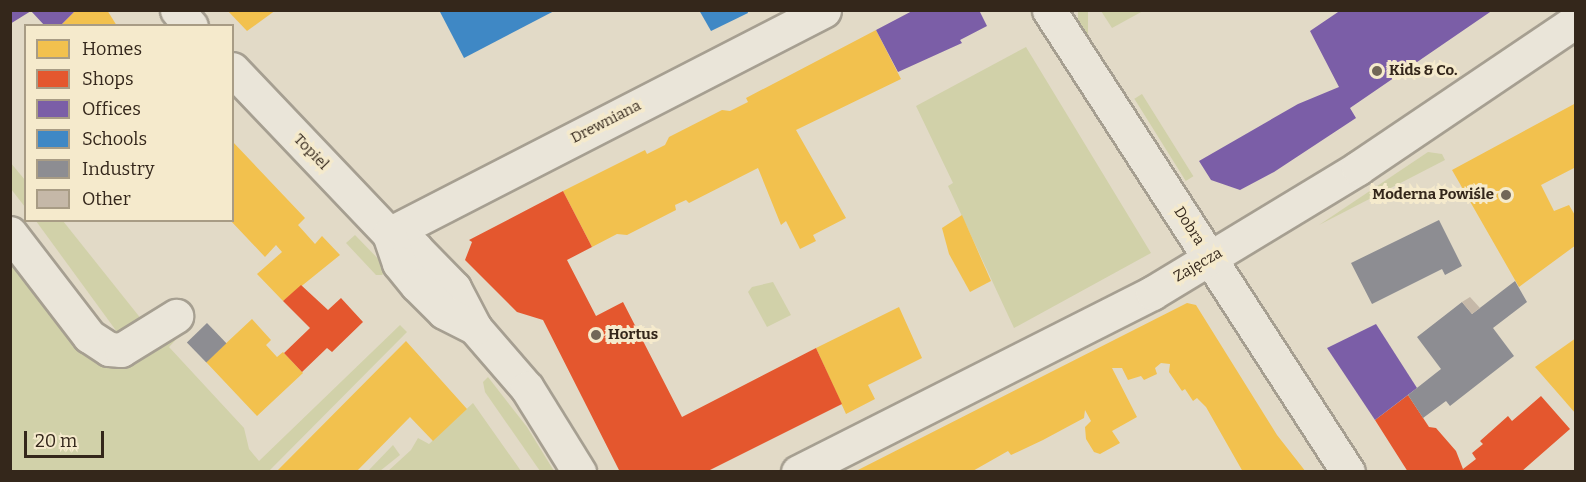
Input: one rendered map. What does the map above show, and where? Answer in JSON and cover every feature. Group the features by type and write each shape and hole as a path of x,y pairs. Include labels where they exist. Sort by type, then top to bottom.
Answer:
{"street":[{"path":"177,10 189,24"},
{"name":"Drewniana","path":"389,234 824,10"},
{"name":"Dobra","path":"1049,10 1348,471"},
{"name":"Zajęcza","path":"798,471 1152,292 1444,112 1575,21"},
{"name":"Topiel","path":"234,71 389,234 399,263 417,285 444,312 475,328 527,388 579,471"},
{"path":"10,233 89,336 109,349 121,350 176,316"}],"green space":[{"path":"1078,11 1088,11 1088,80 1078,80"},
{"path":"1101,11 1143,11 1112,28"},
{"path":"1026,47 1151,253 1014,328 948,186 953,183 916,106"},
{"path":"1142,94 1193,176 1186,181 1134,99"},
{"path":"1428,152 1442,154 1445,160 1319,225"},
{"path":"10,162 24,179 24,206 11,189"},
{"path":"37,222 64,222 142,320 120,336"},
{"path":"355,235 388,269 382,275 376,275 346,243"},
{"path":"10,249 85,344 182,322 187,328 169,347 244,428 249,449 259,461 400,325 407,332 269,471 11,471"},
{"path":"773,282 791,315 767,327 748,292 752,287"},
{"path":"488,377 527,427 554,471 540,471 485,392 483,382"},
{"path":"473,403 521,471 387,472 411,450 418,438 429,444"},
{"path":"393,445 400,455 380,471 368,471"}],"building: Homes":[{"path":"76,10 107,10 116,24 62,24"},
{"path":"227,10 276,10 247,31"},
{"path":"876,30 901,79 796,130 846,218 813,235 816,241 800,249 786,221 781,225 758,168 689,203 686,200 675,205 676,210 627,235 617,234 592,247 563,191 645,150 647,154 665,145 669,137 722,110 730,111 748,102 746,98"},
{"name":"Moderna Powiśle","path":"1576,103 1576,167 1541,185 1554,211 1569,205 1576,217 1576,245 1519,287 1452,170"},
{"path":"234,143 305,218 298,225 315,244 322,236 340,255 283,301 257,274 282,252 276,245 265,257 232,222 234,222"},
{"path":"962,215 991,281 970,292 949,254 942,228"},
{"path":"1187,303 1196,305 1277,435 1306,472 1243,472 1206,407 1197,398 1193,401 1185,389 1182,391 1169,372 1170,364 1161,363 1155,368 1157,374 1144,380 1141,376 1128,380 1122,368 1112,368 1137,417 1112,431 1120,443 1100,454 1094,452 1086,439 1085,427 1091,421 1085,410 1084,418 1011,455 1008,451 971,472 854,472"},
{"path":"899,307 922,358 868,385 875,399 846,414 816,348"},
{"path":"252,319 271,340 266,345 277,357 283,352 303,373 257,416 206,362"},
{"path":"1576,338 1576,414 1535,367"},
{"path":"406,341 467,409 433,441 410,417 356,472 276,472"}],"building: Shops":[{"name":"Hortus","path":"563,191 592,247 567,260 596,316 623,302 682,417 816,348 842,404 706,472 620,472 543,320 517,312 465,260 472,242 469,240"},
{"path":"301,285 328,310 341,298 363,322 332,352 327,348 302,372 284,353 310,328 283,301"},
{"path":"1408,395 1429,427 1436,428 1456,451 1463,469 1476,459 1472,453 1483,444 1480,441 1508,416 1512,421 1541,396 1570,429 1521,472 1408,472 1375,420"}],"building: Offices":[{"path":"10,10 76,10 62,24 43,24 31,11 10,24"},
{"path":"914,10 979,10 987,26 960,40 962,43 898,72 876,30"},
{"path":"1341,10 1493,10 1350,108 1356,118 1274,172 1240,190 1211,180 1199,161 1298,104 1339,87 1310,31"},
{"path":"1376,324 1417,388 1375,420 1327,348"}],"building: Schools":[{"path":"439,10 556,10 464,58"},
{"path":"699,10 747,10 748,13 711,31"}],"building: Industry":[{"path":"1439,220 1462,266 1445,275 1442,269 1372,304 1351,263"},
{"path":"1515,281 1527,302 1493,328 1514,356 1450,406 1446,401 1423,418 1408,395 1441,369 1417,337 1462,302 1472,314"},
{"path":"207,323 226,343 206,363 187,342"}],"building: Other":[{"path":"1470,297 1480,308 1472,314 1462,302"}],"place":[{"name":"Kids & Co.","path":"1377,71"},
{"name":"Moderna Powiśle","path":"1506,195"},
{"name":"Hortus","path":"596,335"}]}
